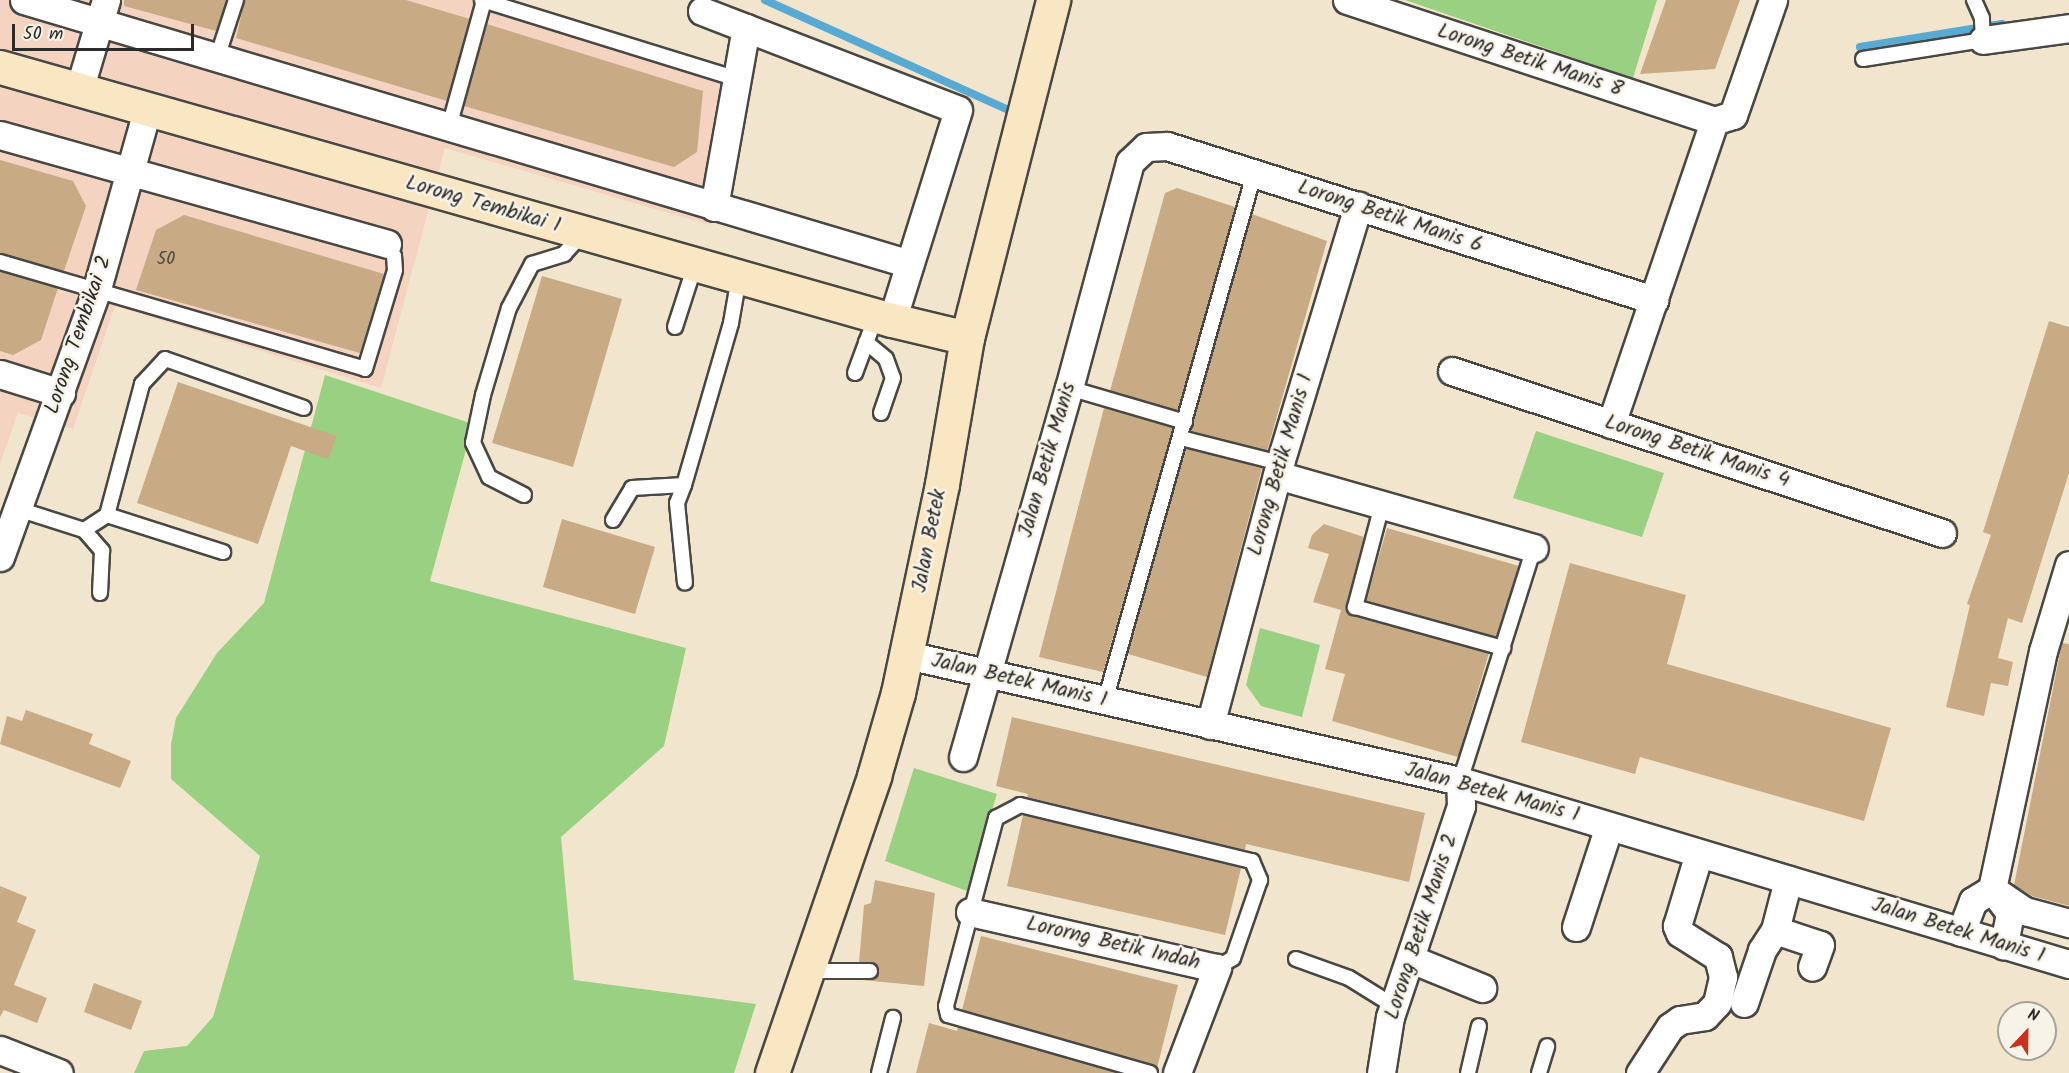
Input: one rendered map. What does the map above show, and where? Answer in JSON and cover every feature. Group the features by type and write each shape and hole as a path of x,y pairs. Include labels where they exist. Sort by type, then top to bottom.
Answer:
{"street":[{"path":"24,0 103,11 217,58 910,264"},
{"name":"Jalan Betek","path":"772,1073 874,776 907,655 967,338 1053,0"},
{"name":"Lorong Betik Manis 8","path":"1347,0 1714,121"},
{"path":"1611,424 1714,121 1733,115 1773,0"},
{"path":"79,90 103,11"},
{"path":"702,11 958,110 910,264 878,326"},
{"path":"714,207 746,28"},
{"path":"1983,29 2069,28"},
{"name":"Lorong Tembikai 1","path":"0,67 739,277 878,326 967,338"},
{"name":"Lorong Tembikai 2","path":"0,557 96,292 147,110"},
{"path":"0,135 387,244"},
{"name":"Lorong Betik Manis 6","path":"1130,162 1146,147 1167,146 1654,300"},
{"name":"Jalan Betik Manis","path":"963,757 1070,388 1130,162"},
{"name":"Lorong Betik Manis 1","path":"1210,725 1279,469 1358,206"},
{"name":"Lorong Betik Manis 4","path":"1452,371 1942,533"},
{"path":"0,374 61,393"},
{"path":"1279,469 1382,505 1534,548"},
{"path":"1961,932 1973,901 1992,889 2043,651 2069,565"},
{"name":"Jalan Betek Manis 1","path":"907,655 986,675 1460,781 2069,964"},
{"name":"Lorong Betik Manis 2","path":"1381,1073 1394,1006 1461,806 1460,781"},
{"path":"1576,927 1609,826"},
{"path":"1640,1073 1670,1027 1680,1020 1705,1016 1717,1003 1723,977 1719,957 1680,933 1677,926 1699,853"},
{"path":"1744,1003 1762,950 1775,930 1788,880"},
{"path":"1992,889 2025,911 2069,923"},
{"path":"1992,889 2010,913 2004,945"},
{"name":"Lororng Betik Indah","path":"970,912 1216,968 1177,1073"},
{"path":"1775,930 1820,945 1812,967"},
{"path":"1411,959 1482,988"},
{"path":"0,1050 59,1073"}],"lane":[{"path":"217,58 236,0"},
{"path":"449,127 483,0 737,79"},
{"path":"1863,59 1983,29 1974,0"},
{"path":"1105,700 1254,174"},
{"path":"524,495 489,477 473,443 483,395 508,308 532,264 564,254 584,233"},
{"path":"0,262 365,369 395,270 394,256 387,244"},
{"path":"675,327 694,265"},
{"path":"685,583 677,503 730,329 739,277"},
{"path":"855,373 878,326"},
{"path":"878,326 893,378 881,413"},
{"path":"84,530 107,515 142,384 165,359 303,408"},
{"path":"1070,388 1185,422"},
{"path":"1181,438 1279,469"},
{"path":"613,520 632,489 684,485"},
{"path":"1382,505 1355,607 1503,648"},
{"path":"18,509 84,530 102,551 100,593"},
{"path":"107,515 223,552"},
{"path":"1460,781 1534,548"},
{"path":"1150,1073 948,1016 946,1006 996,818 1020,805 1252,861 1260,880 1233,958 1216,968"},
{"path":"1296,959 1349,978 1394,1006"},
{"path":"808,971 870,971"},
{"path":"879,1073 893,1018"},
{"path":"1468,1073 1479,1026"},
{"path":"1539,1073 1547,1046"}],"shaded area":[{"path":"0,0 482,0 737,79 710,225 445,148 381,388 115,306 73,429 18,413 0,464"}],"green space":[{"path":"1405,0 1657,0 1633,78"},
{"path":"325,375 473,424 430,581 686,648 664,746 561,837 574,980 756,1004 734,1073 134,1073 144,1051 187,1046 213,1017 260,856 171,779 171,744 176,718 217,653 264,603"},
{"path":"1536,431 1664,473 1642,537 1513,498"},
{"path":"1260,628 1320,645 1302,717 1261,706 1246,685"},
{"path":"914,768 997,794 967,891 885,861"}],"building":[{"path":"124,0 227,0 216,31 124,6"},
{"path":"245,0 406,0 470,19 447,101 236,38"},
{"path":"1666,0 1740,0 1715,69 1640,74"},
{"path":"487,24 703,91 697,152 674,167 464,106"},
{"path":"0,160 73,181 86,206 64,271 0,253"},
{"path":"1177,188 1235,207 1178,411 1110,391 1165,193"},
{"path":"1252,214 1327,241 1267,451 1191,431"},
{"path":"184,215 384,274 360,353 136,290 156,230"},
{"path":"0,271 58,288 41,340 13,355 0,351"},
{"path":"542,276 622,299 573,467 492,443"},
{"path":"2049,321 2069,327 2069,473 2022,623 2008,618 1998,658 2013,662 2008,686 1991,683 1984,716 1946,707 1970,605 1967,604 1991,535 1983,532"},
{"path":"178,382 337,436 328,459 291,446 258,544 137,503"},
{"path":"1104,408 1173,428 1103,672 1039,657"},
{"path":"1186,448 1262,468 1207,677 1128,654"},
{"path":"562,519 655,547 635,614 543,587"},
{"path":"1324,524 1364,537 1346,605 1349,614 1489,653 1458,757 1332,721 1345,674 1325,669 1341,610 1313,602 1329,554 1308,548 1312,535"},
{"path":"1387,528 1519,566 1496,637 1366,601"},
{"path":"1570,563 1686,595 1667,664 1891,728 1864,821 1640,757 1635,774 1521,742"},
{"path":"2062,643 2069,644 2069,906 2032,896 2014,885"},
{"path":"26,710 93,734 89,744 131,761 120,788 0,744 7,716 22,721"},
{"path":"1012,717 1425,813 1409,882 1246,844 1245,850 1027,797 1028,794 996,786"},
{"path":"1023,815 1241,868 1225,935 1007,886"},
{"path":"875,880 935,893 924,986 862,980 874,979 879,972 874,963 859,962 864,905 871,903"},
{"path":"0,886 27,897 17,922 36,930 14,985 47,998 37,1023 4,1010 0,1017"},
{"path":"981,936 1178,985 1157,1068 962,1010"},
{"path":"94,983 142,1001 131,1030 84,1012"},
{"path":"929,1023 957,1031 958,1027 1117,1073 916,1073"}],"waterway":[{"path":"765,0 1006,109"},
{"path":"1860,47 2002,24"}]}
